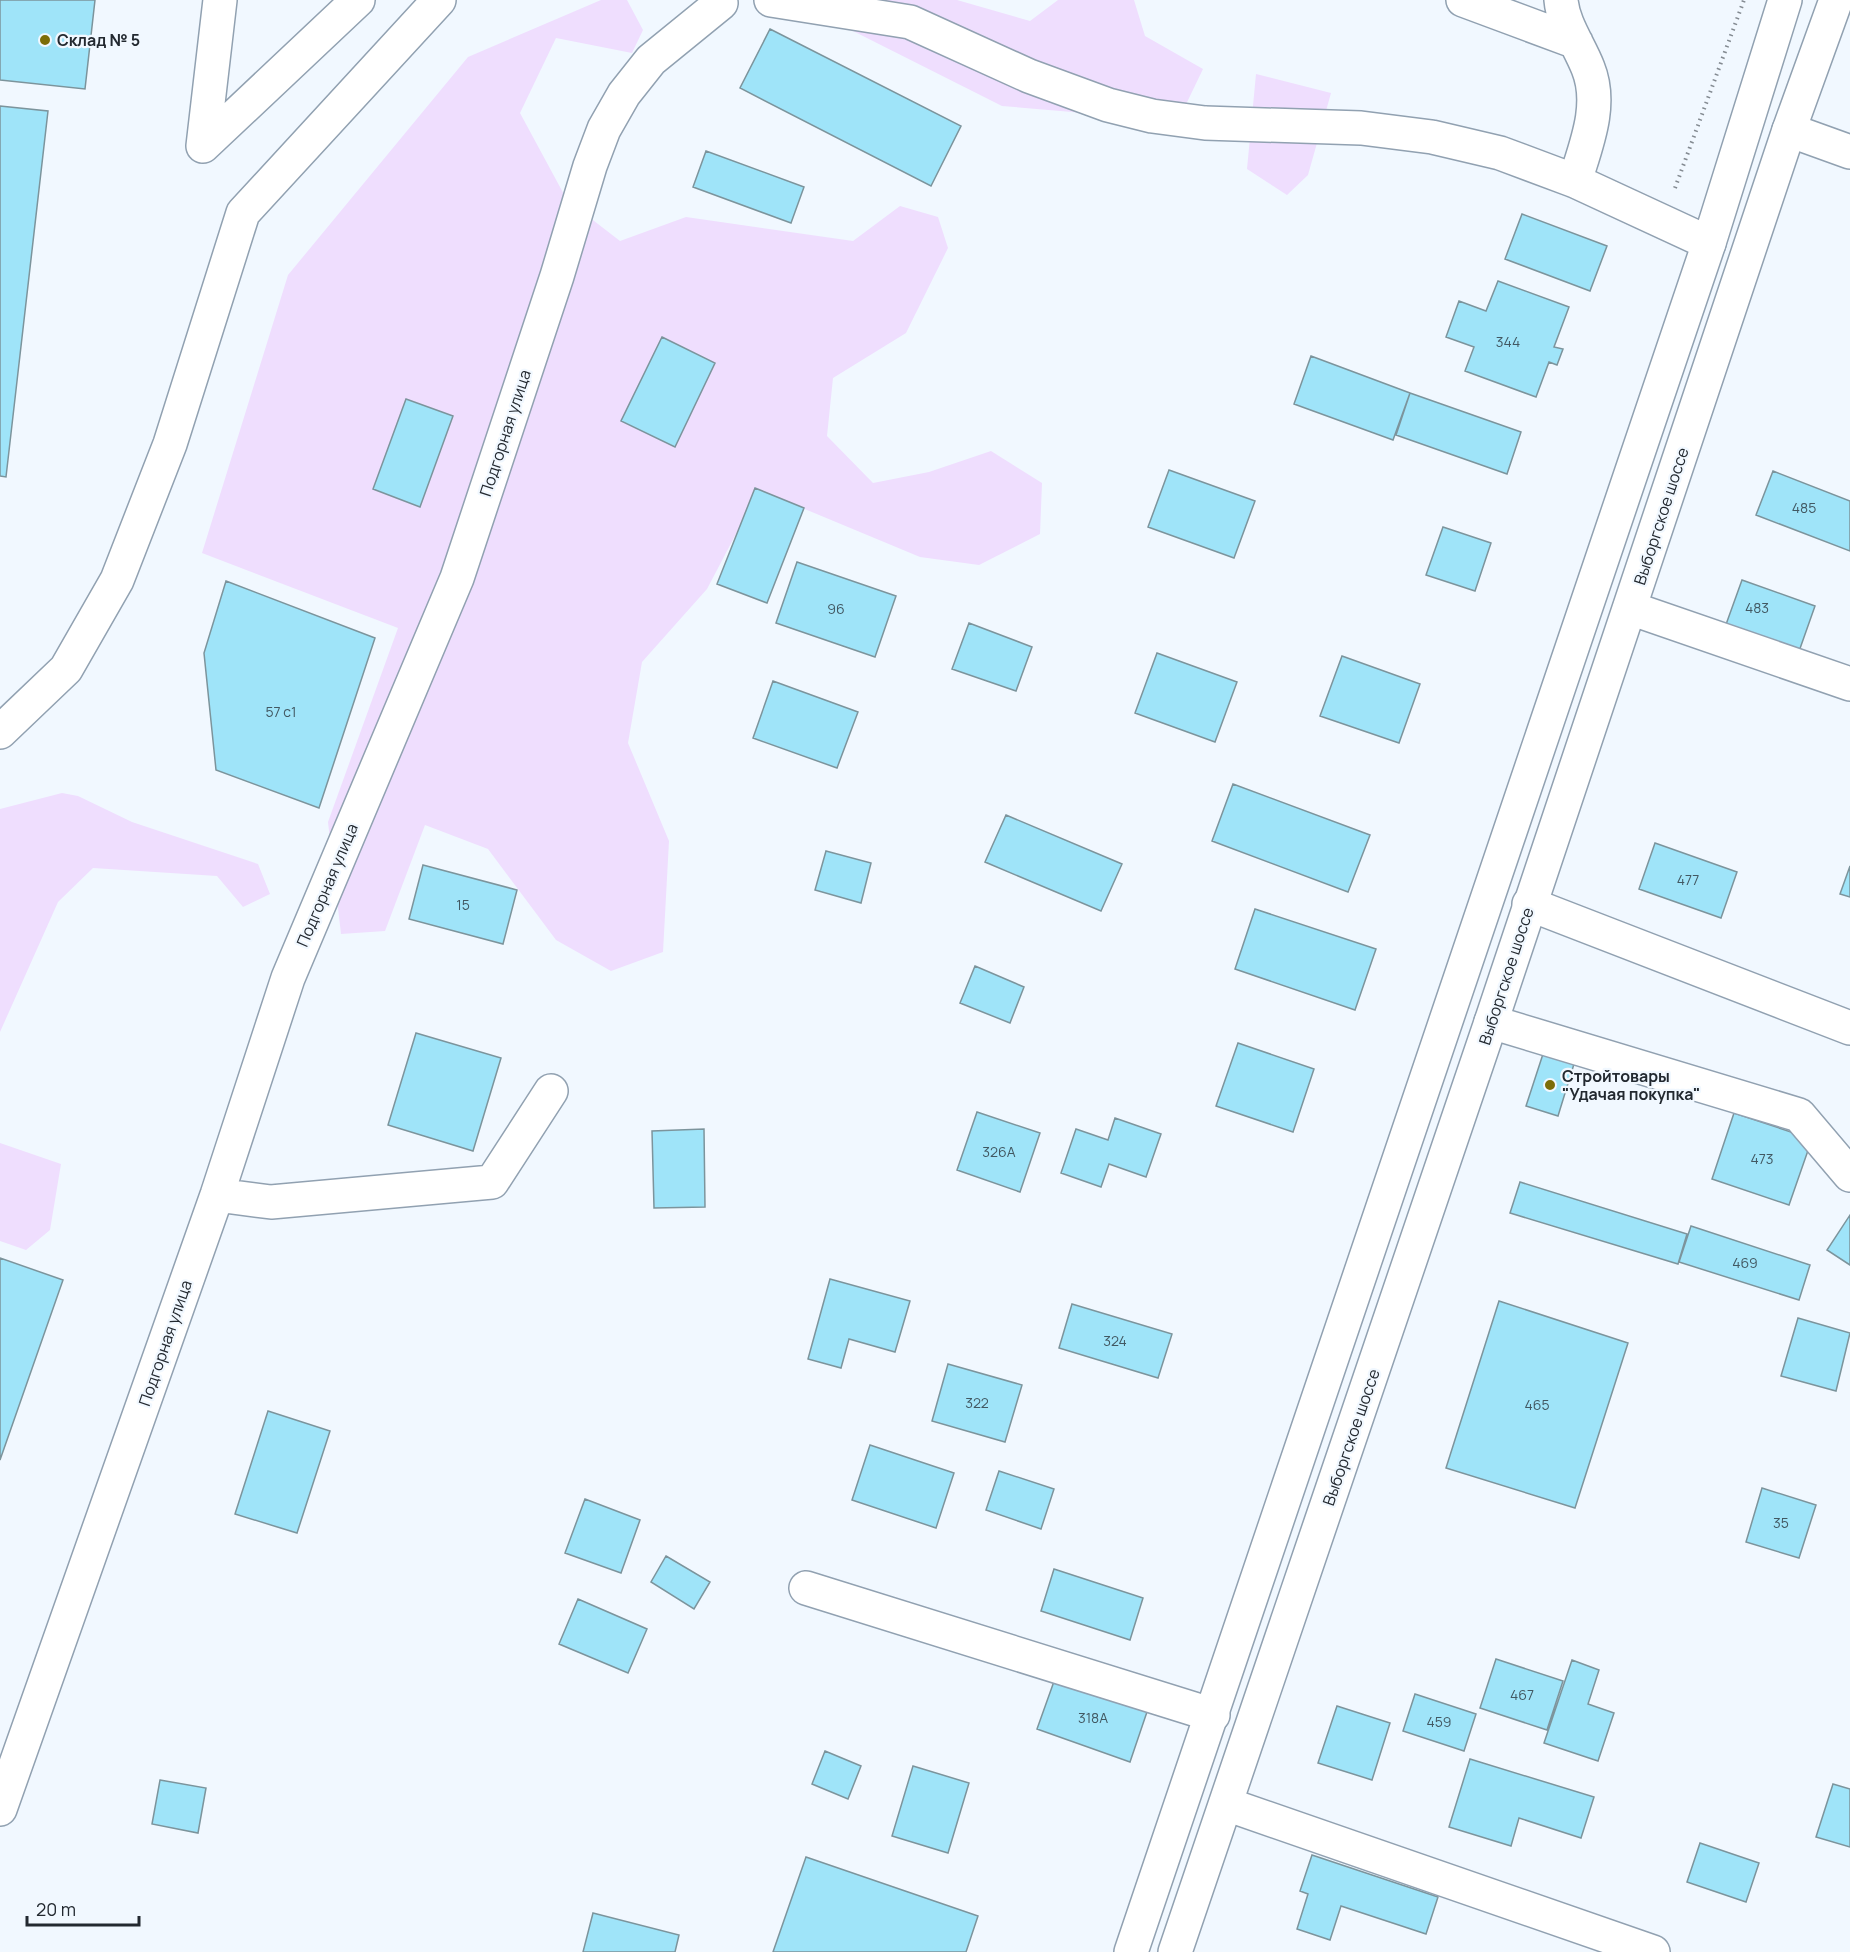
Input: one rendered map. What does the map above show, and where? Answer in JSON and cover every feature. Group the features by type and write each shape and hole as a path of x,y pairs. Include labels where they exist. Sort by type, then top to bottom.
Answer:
{"main road":[{"path":"220,0 203,146 358,0"},
{"path":"0,732 66,669 117,580 170,444 243,213 439,0"},
{"path":"719,1 769,0 910,22 1029,76 1108,105 1152,116 1205,123 1361,128 1432,137 1500,153 1575,180 1709,243"},
{"path":"1463,0 1576,42"},
{"path":"1561,0 1562,12 1589,71 1594,116 1575,180"},
{"path":"1131,1952 1709,243 1785,0"},
{"name":"Выборгское шоссе","path":"1175,1952 1491,1022 1789,130 1836,0"},
{"name":"Подгорная улица","path":"0,1809 217,1195 288,978 457,578 557,276 590,165 604,129 624,94 651,60 719,1"},
{"path":"1789,130 1850,152"},
{"path":"1630,608 1850,684"},
{"path":"1529,904 1850,1028"},
{"path":"1491,1022 1799,1115 1850,1175"},
{"path":"217,1195 271,1202 492,1182 550,1091"},
{"path":"806,1588 1213,1715"},
{"path":"1226,1804 1653,1952"}],"path":[{"path":"1663,223 1744,0"}],"shaded area":[{"path":"601,0 627,0 643,30 632,53 556,38 520,113 567,200 620,241 686,217 853,241 900,206 938,217 948,248 906,333 833,378 827,436 873,483 929,472 991,451 1042,483 1040,534 979,565 920,557 759,490 707,589 642,662 628,743 669,841 663,952 611,971 556,940 488,849 425,825 385,931 341,934 328,822 398,628 202,553 288,275 468,57"},
{"path":"872,0 957,0 1030,21 1058,0 1134,0 1145,36 1203,69 1178,121 1002,106 853,31"},
{"path":"1256,74 1331,93 1308,175 1287,195 1247,169"},
{"path":"62,793 78,796 132,822 258,864 270,894 243,907 217,876 93,868 58,902 0,1032 0,809"},
{"path":"0,1143 61,1164 50,1230 26,1250 0,1241"}],"building":[{"name":"Склад № 5","path":"0,0 95,0 85,89 0,80"},
{"path":"770,29 961,126 931,186 740,88"},
{"path":"0,106 48,111 6,477 0,476"},
{"path":"706,151 804,187 791,223 693,187"},
{"path":"1522,214 1607,246 1590,291 1505,259"},
{"path":"1498,281 1569,307 1554,347 1563,349 1557,365 1549,362 1536,397 1465,371 1474,347 1446,337 1459,301 1486,311"},
{"path":"662,337 715,363 675,447 621,421"},
{"path":"1311,356 1410,393 1393,440 1294,404"},
{"path":"1410,393 1521,432 1507,474 1396,435"},
{"path":"406,399 453,416 420,507 373,489"},
{"path":"1169,470 1255,501 1234,558 1148,527"},
{"path":"1773,471 1850,501 1850,551 1756,515"},
{"path":"755,488 804,508 767,603 717,584"},
{"path":"1443,527 1491,543 1475,591 1426,575"},
{"path":"797,562 896,596 875,657 776,623"},
{"path":"1742,580 1815,606 1797,657 1724,630"},
{"path":"226,581 375,638 319,808 216,770 204,653"},
{"path":"969,623 1032,647 1016,691 952,669"},
{"path":"1157,653 1237,682 1215,742 1135,713"},
{"path":"1342,656 1420,684 1399,743 1320,716"},
{"path":"773,681 858,712 837,768 753,738"},
{"path":"1233,784 1370,835 1348,892 1212,841"},
{"path":"1006,815 1122,864 1101,911 985,862"},
{"path":"1655,843 1737,872 1721,918 1639,889"},
{"path":"826,851 871,863 861,903 815,890"},
{"path":"423,865 517,890 503,944 409,919"},
{"path":"1850,866 1850,897 1840,894"},
{"path":"1255,909 1376,949 1355,1010 1235,969"},
{"path":"975,966 1024,987 1010,1023 960,1003"},
{"path":"416,1033 501,1058 473,1151 388,1125"},
{"path":"1238,1043 1314,1069 1293,1132 1216,1106"},
{"name":"Cтройтовары \"Удачая покупка\"","path":"1543,1054 1574,1064 1558,1116 1526,1106"},
{"path":"977,1112 1040,1133 1020,1192 957,1170"},
{"path":"1734,1113 1812,1139 1789,1205 1712,1179"},
{"path":"1115,1118 1161,1134 1146,1177 1109,1164 1101,1187 1061,1173 1076,1129 1108,1140"},
{"path":"704,1129 705,1207 654,1208 652,1131"},
{"path":"1520,1182 1687,1234 1678,1264 1510,1213"},
{"path":"1850,1215 1850,1265 1827,1250"},
{"path":"1691,1226 1810,1265 1799,1300 1679,1262"},
{"path":"0,1258 63,1280 0,1460"},
{"path":"830,1279 910,1301 895,1352 849,1339 841,1368 808,1359"},
{"path":"1499,1301 1628,1343 1575,1508 1446,1468"},
{"path":"1072,1304 1172,1334 1158,1378 1059,1348"},
{"path":"1798,1318 1850,1333 1836,1391 1781,1376"},
{"path":"948,1364 1022,1385 1005,1442 932,1421"},
{"path":"268,1411 330,1431 297,1533 235,1514"},
{"path":"870,1445 954,1473 936,1528 852,1500"},
{"path":"999,1471 1054,1489 1041,1529 986,1510"},
{"path":"1762,1488 1816,1505 1799,1558 1746,1542"},
{"path":"585,1499 640,1520 621,1573 565,1553"},
{"path":"666,1556 710,1582 694,1609 651,1582"},
{"path":"1054,1569 1143,1598 1130,1640 1041,1611"},
{"path":"578,1599 647,1629 628,1673 559,1644"},
{"path":"1496,1659 1563,1681 1547,1730 1480,1708"},
{"path":"1572,1660 1599,1670 1588,1704 1614,1713 1598,1761 1544,1743"},
{"path":"1057,1673 1149,1706 1130,1762 1037,1729"},
{"path":"1415,1694 1476,1714 1464,1751 1403,1731"},
{"path":"1337,1706 1390,1723 1372,1780 1318,1763"},
{"path":"825,1751 861,1766 848,1799 812,1784"},
{"path":"1470,1759 1594,1797 1581,1838 1519,1818 1511,1846 1449,1827"},
{"path":"913,1766 969,1783 948,1853 892,1836"},
{"path":"160,1780 206,1788 198,1833 152,1824"},
{"path":"1833,1784 1850,1789 1850,1847 1816,1837"},
{"path":"1700,1843 1759,1863 1746,1902 1687,1882"},
{"path":"1312,1855 1438,1897 1426,1934 1341,1906 1330,1940 1297,1929 1308,1894 1300,1891"},
{"path":"806,1857 978,1916 966,1952 773,1952"},
{"path":"593,1913 679,1935 675,1952 583,1952"}],"place":[{"name":"Склад № 5","path":"45,40"},
{"name":"Cтройтовары \"Удачая покупка\"","path":"1550,1085"}]}
